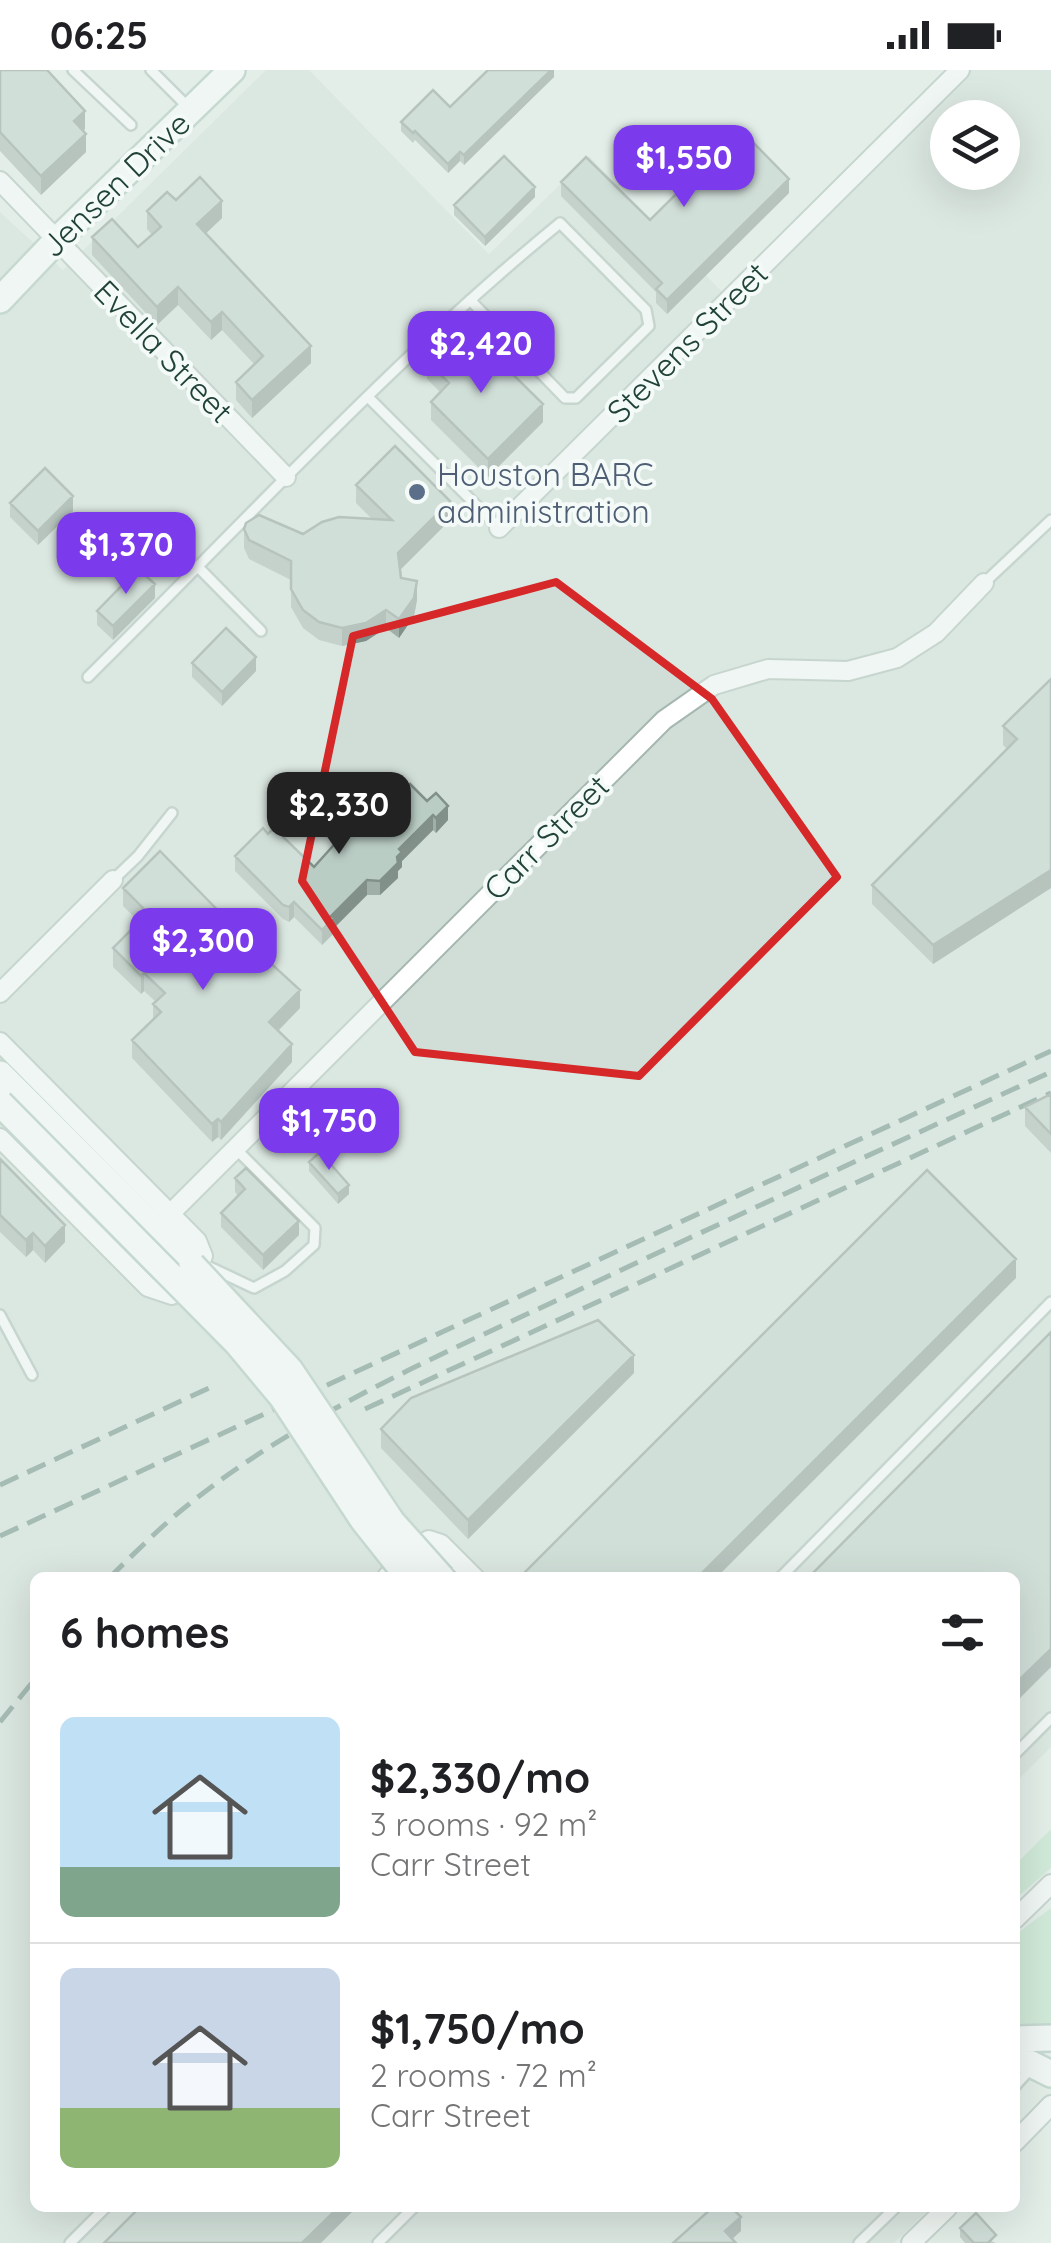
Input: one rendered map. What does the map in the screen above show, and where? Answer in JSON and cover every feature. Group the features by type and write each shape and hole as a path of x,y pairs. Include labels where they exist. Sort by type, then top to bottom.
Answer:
{"main road":[{"name":"Jensen Drive","path":"0,300 56,240 232,70"},
{"path":"0,1074 266,1342 304,1389 392,1522 437,1572"},
{"path":"0,1103 237,1343 282,1397 363,1520 405,1572"},
{"path":"1020,2039 1051,2038"}],"street":[{"name":"Stevens Street","path":"499,528 960,70"},
{"name":"Evella Street","path":"0,182 286,477"},
{"name":"Carr Street","path":"171,1214 664,720 714,685 768,668 848,671 897,658 936,633 984,583"},
{"path":"0,993 112,880"},
{"path":"0,1042 171,1214 201,1249 201,1263 172,1295 148,1288 0,1138"},
{"path":"391,1572 410,1551 430,1540 441,1544 469,1572"},
{"path":"1020,1914 1051,1884"},
{"path":"1020,2137 1051,2105"},
{"path":"916,2241 944,2212"}],"lane":[{"path":"73,70 131,125"},
{"path":"151,70 191,110"},
{"path":"88,676 368,397 470,300 560,223 646,310 649,326 576,398 566,398 470,300"},
{"path":"368,397 499,528"},
{"path":"984,583 1051,520"},
{"path":"198,567 260,631"},
{"path":"112,880 138,856 172,813"},
{"path":"201,1263 254,1288 285,1271 314,1245 314,1228 236,1149"},
{"path":"786,1572 1051,1302"},
{"path":"0,1315 32,1375"},
{"path":"1020,1749 1051,1718"},
{"path":"70,2243 102,2212"},
{"path":"378,2243 409,2212"},
{"path":"859,2243 891,2212"}],"highlighted area":[{"path":"556,582 712,699 837,877 639,1076 415,1052 302,881 353,636"}],"shaded area":[{"path":"266,70 309,70 489,254 589,156 734,304 930,110 930,190 1020,190 1020,100 941,100 971,70 1051,70 1051,1747 1020,1778 1020,1572 30,1572 30,2212 926,2212 894,2243 0,2243 0,212 63,270"}],"green space":[{"path":"1051,1829 1051,1868 1020,1895 1020,1860"},
{"path":"1051,1908 1051,2031 1020,2029 1020,1931"}],"building":[{"path":"0,70 47,70 85,111 74,121 86,134 41,176 0,132"},
{"path":"488,70 551,70 464,155 460,152 448,164 401,122 433,90 450,107"},
{"path":"741,130 789,179 667,300 656,289 662,283 561,182 586,157 650,220"},
{"path":"504,156 535,187 485,237 454,205"},
{"path":"200,177 222,201 197,224 311,346 252,400 236,382 263,356 222,312 211,322 178,287 157,307 92,237 112,219 138,247 161,227 147,211 167,192 176,200"},
{"path":"451,337 465,351 477,339 543,404 488,459 431,402 449,383 427,361"},
{"path":"395,446 450,501 398,553 401,578 417,581 414,598 399,619 386,610 366,623 342,628 319,622 303,610 291,589 291,561 249,540 244,529 246,523 259,515 303,534 339,517 392,520 356,485"},
{"path":"45,468 73,496 38,531 10,503"},
{"path":"138,569 155,584 113,626 97,611"},
{"path":"226,628 256,657 222,692 192,663"},
{"path":"1051,679 1051,870 933,945 872,885 1017,739 1003,726"},
{"path":"410,784 427,801 436,793 448,806 436,818 433,815 399,849 402,852 398,863 380,881 367,880 322,930 294,902 289,907 283,905 235,856 263,828 268,834 274,828 314,867 358,818 361,821 385,797 390,803"},
{"path":"160,851 234,927 230,930 300,990 269,1022 292,1044 221,1122 218,1119 212,1124 132,1040 161,1012 153,1004 165,993 113,948 148,913 123,888"},
{"path":"1051,1094 1051,1134 1025,1107"},
{"path":"320,1152 349,1185 338,1194 309,1162"},
{"path":"0,1159 65,1225 45,1246 33,1233 26,1240 0,1215"},
{"path":"246,1168 299,1221 263,1255 221,1213 245,1189 235,1178"},
{"path":"927,1170 1016,1259 703,1572 525,1572"},
{"path":"598,1320 634,1355 468,1520 381,1429 411,1398"},
{"path":"1051,1332 1051,1649 1020,1679 1020,1572 814,1572"},
{"path":"135,2212 334,2212 302,2243 104,2243"},
{"path":"708,2212 736,2212 741,2217 725,2231 736,2243 673,2243"},
{"path":"976,2213 996,2235 988,2243 974,2243 960,2228"}],"railway":[{"path":"0,1536 1051,1051"},
{"path":"115,1572 160,1529 238,1467 337,1407 494,1329 1051,1072"},
{"path":"365,1409 1051,1093"},
{"path":"0,1485 209,1388"},
{"path":"0,1722 30,1685"}],"place":[{"name":"Houston BARC administration","path":"417,492"}]}
